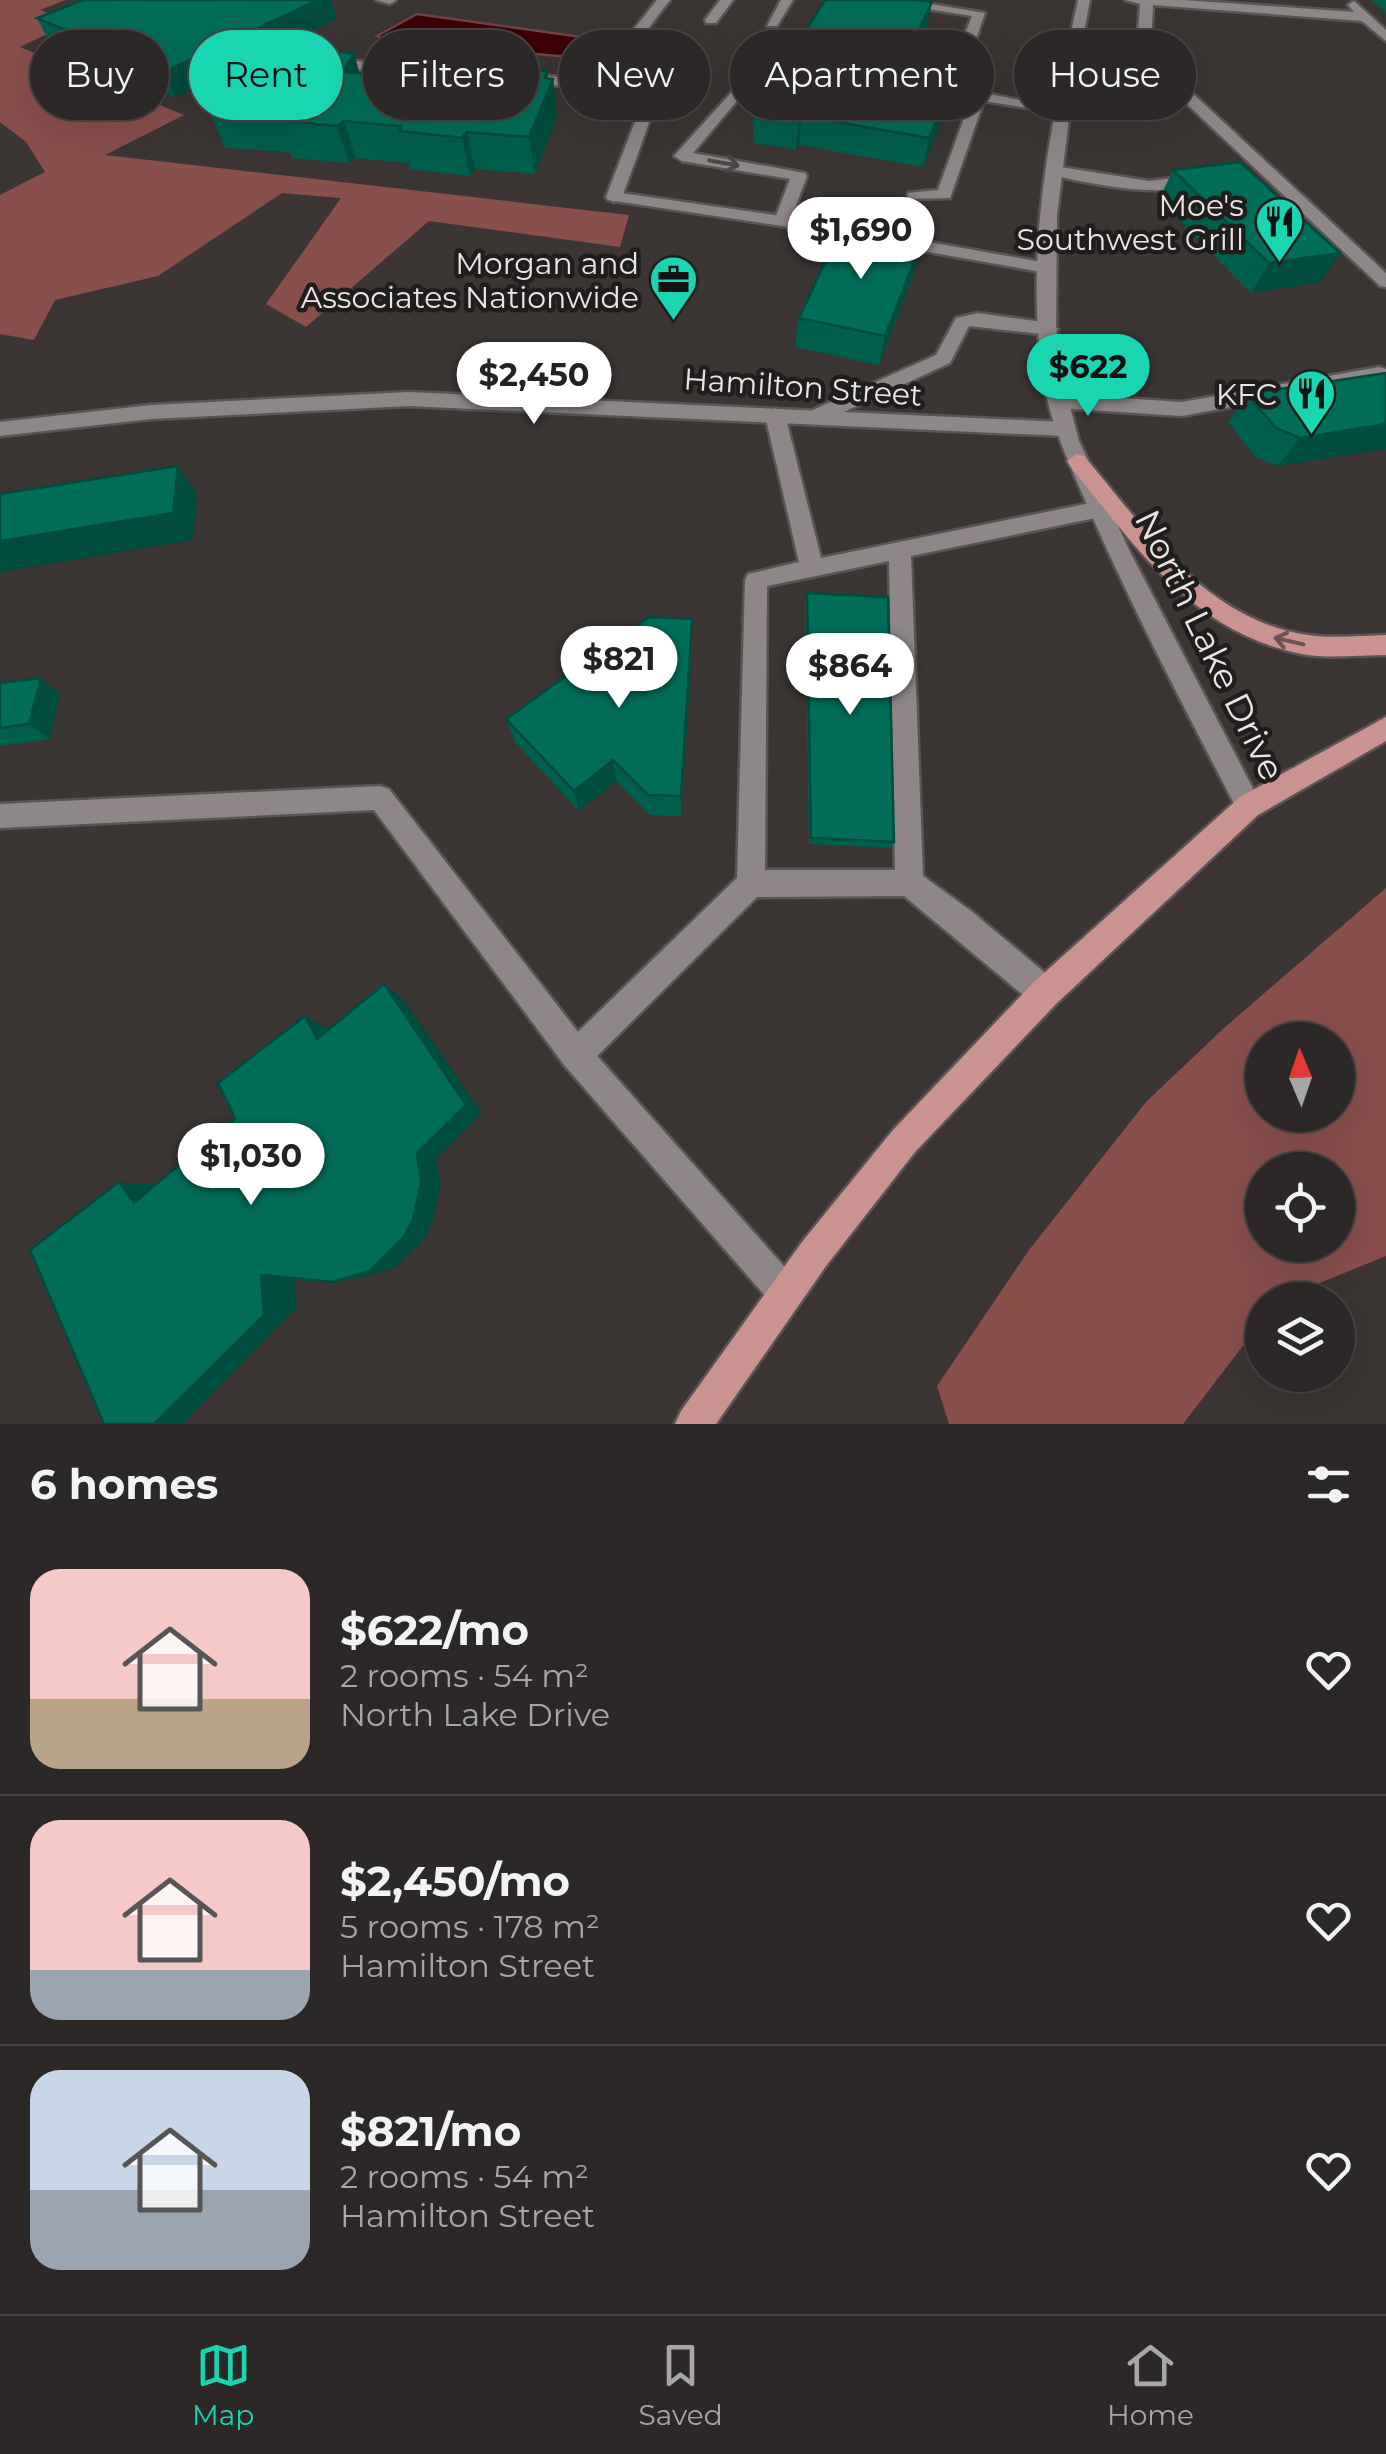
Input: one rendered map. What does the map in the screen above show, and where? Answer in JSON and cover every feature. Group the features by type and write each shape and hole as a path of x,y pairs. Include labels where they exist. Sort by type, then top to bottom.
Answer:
{"main road":[{"path":"1077,461 1186,590 1218,615 1256,633 1304,644 1386,645"},
{"path":"1249,806 1386,728"},
{"name":"North Lake Drive","path":"694,1424 786,1294 904,1141 1045,993 1249,806"}],"street":[{"path":"382,0 390,0"},
{"path":"642,30 664,0"},
{"path":"711,20 728,0"},
{"path":"772,23 787,0"},
{"path":"876,0 979,13 973,30"},
{"name":"North Lake Drive","path":"1078,30 1084,0"},
{"path":"1131,0 1366,17"},
{"path":"1146,0 1144,45 1156,68 1386,282"},
{"path":"1349,0 1386,37"},
{"path":"343,64 363,66"},
{"path":"914,196 944,195 979,96 1014,102"},
{"path":"730,100 682,156 799,176 782,221"},
{"path":"643,120 614,197 782,221 1046,268"},
{"name":"North Lake Drive","path":"1062,120 1046,268 1049,329 1064,429 1135,593 1249,806"},
{"path":"1054,171 1149,186 1208,179"},
{"path":"1247,174 1267,171"},
{"path":"813,418 943,360 962,322 978,319 1049,329"},
{"path":"1058,401 1182,409 1379,373 1386,380"},
{"name":"Hamilton Street","path":"0,429 151,412 410,400 1064,429"},
{"path":"775,415 812,568"},
{"path":"751,884 756,580 1100,509"},
{"path":"900,550 910,884"},
{"path":"0,816 380,798 576,1056 786,1294"},
{"path":"576,1056 751,884 910,884 961,921 1045,993"}],"shaded area":[{"path":"0,0 66,0 40,10 72,22 55,30 30,30 30,42 20,47 30,51 30,120 169,120 169,109 184,115 105,155 629,215 620,247 429,221 306,327 266,304 341,198 282,193 158,276 55,300 34,340 0,334 0,195 45,172 26,142 0,122"},
{"path":"417,14 531,30 388,30"},
{"path":"539,31 559,34 559,56 539,54"},
{"path":"1386,888 1386,1256 1322,1282 1245,1282 1245,1343 1183,1424 949,1424 937,1386 1029,1250 1146,1102 1224,1028"}],"building":[{"path":"83,0 318,0 254,30 189,30 189,60 169,70 169,30 65,30 37,18"},
{"path":"825,0 932,2 919,30 806,30"},
{"path":"343,52 354,53 343,72"},
{"path":"539,70 547,71 545,78 553,79 539,113"},
{"path":"343,72 363,74 363,120 536,120 529,137 467,132 462,138 400,131 401,126 344,121 337,126 278,120 343,120"},
{"path":"825,120 936,120 929,138"},
{"path":"1240,162 1340,253 1269,263 1173,170"},
{"path":"841,228 921,244 885,336 799,318"},
{"path":"1386,373 1386,424 1300,438 1276,428 1247,394"},
{"path":"178,466 173,513 0,541 0,494"},
{"path":"807,593 888,597 894,842 811,838"},
{"path":"649,617 692,619 681,796 648,795 613,760 574,791 506,719"},
{"path":"41,678 29,724 0,728 0,683"},
{"path":"384,984 466,1105 417,1153 421,1182 413,1220 403,1238 370,1271 333,1282 261,1275 264,1315 154,1424 104,1424 30,1250 119,1182 134,1203 235,1118 218,1083 305,1016 317,1039"}],"place":[{"name":"Moe's Southwest Grill","path":"1279,264"},
{"name":"Morgan and Associates Nationwide","path":"674,322"},
{"name":"KFC","path":"1312,436"}]}
